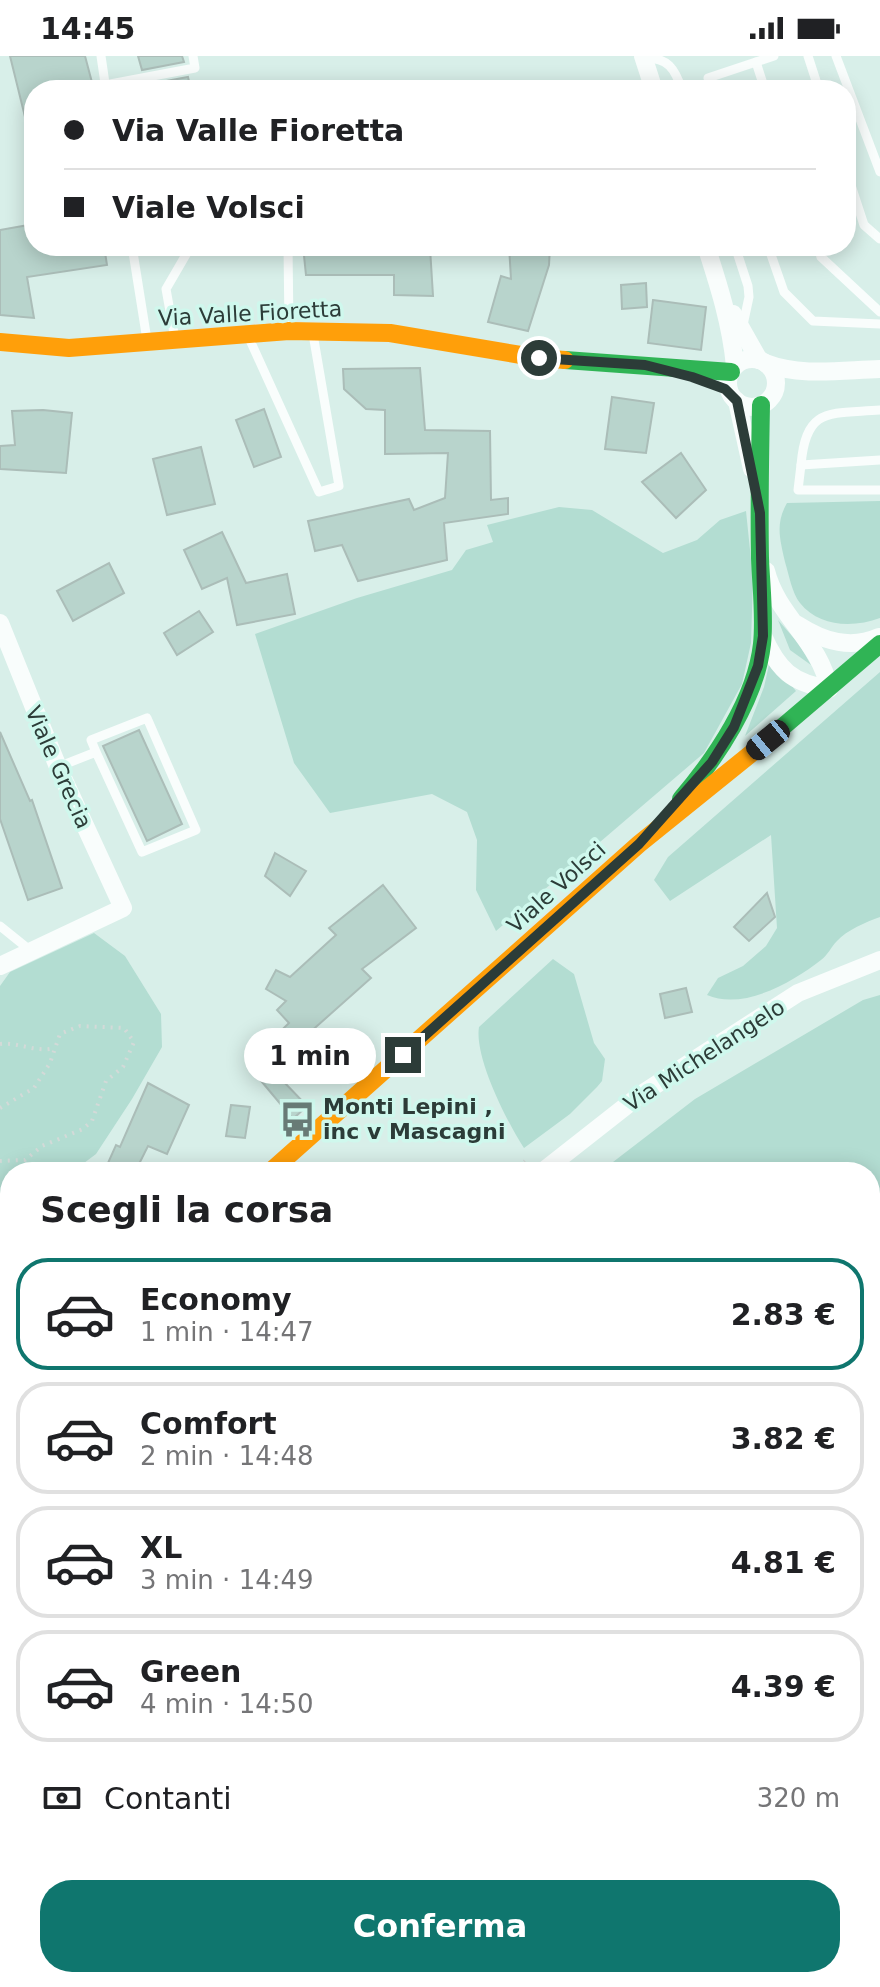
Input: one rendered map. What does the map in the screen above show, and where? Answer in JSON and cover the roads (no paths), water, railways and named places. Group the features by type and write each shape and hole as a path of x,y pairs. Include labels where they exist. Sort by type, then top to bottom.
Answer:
{"street":[{"path":"644,57 651,80"},
{"path":"709,256 732,340 733,369 728,382 760,513"},
{"path":"639,844 712,762 734,727 758,666 763,636 760,513 768,398 775,375 742,332 723,298"},
{"name":"Via Valle Fioretta","path":"0,342 69,348 289,331 390,333 539,358 733,369"},
{"path":"733,369 743,360 762,361 785,369 880,369"},
{"name":"Via Valle Fioretta","path":"645,365 692,377 734,397"},
{"path":"734,397 746,406 821,371"},
{"path":"762,547 775,597 819,660 829,689 791,678 769,651 763,636"},
{"path":"796,623 836,643 862,643 880,636"},
{"name":"Viale Grecia","path":"2,633 58,767 123,908 31,951"},
{"name":"Viale Volsci","path":"281,1162 639,844 880,644"},
{"path":"0,966 31,951"},
{"name":"Via Michelangelo","path":"555,1162 640,1095 798,993 880,960"}],"lane":[{"path":"101,56 105,80"},
{"path":"142,80 195,68 193,56"},
{"path":"709,80 774,56"},
{"path":"808,56 816,80"},
{"path":"836,56 845,80"},
{"path":"644,57 666,62 677,72 679,80"},
{"path":"756,62 762,80"},
{"path":"856,109 880,172"},
{"path":"856,201 864,225 880,239"},
{"path":"134,256 148,343"},
{"path":"176,341 166,289 185,256"},
{"path":"288,256 289,331"},
{"path":"738,256 749,297 742,332"},
{"path":"771,256 784,292 813,321 880,324"},
{"path":"821,256 880,312"},
{"path":"247,335 319,492 339,486 312,331"},
{"path":"880,410 827,414 810,426 803,443 798,490 880,490"},
{"path":"801,465 880,460"},
{"path":"147,718 196,830 142,852 96,752 91,740 147,718"},
{"path":"58,767 96,752"},
{"path":"0,926 31,951"}],"place":[{"name":"Monti Lepini , inc v Mascagni","path":"297,1119"}]}
